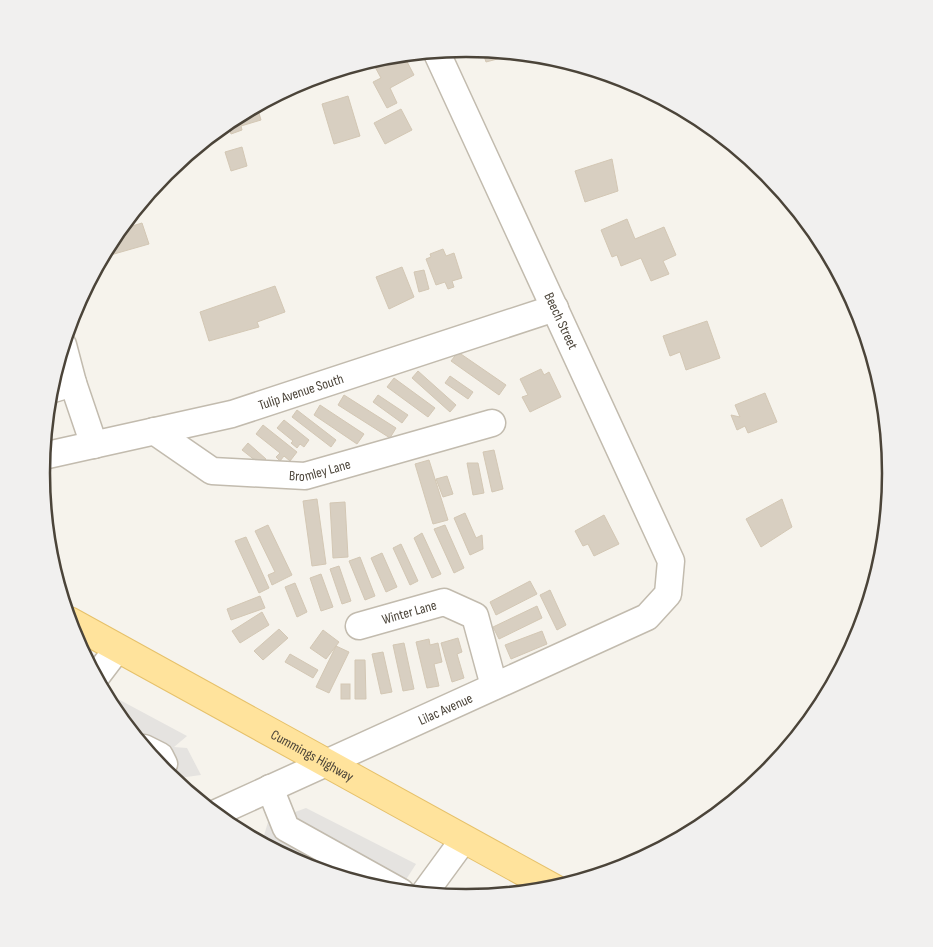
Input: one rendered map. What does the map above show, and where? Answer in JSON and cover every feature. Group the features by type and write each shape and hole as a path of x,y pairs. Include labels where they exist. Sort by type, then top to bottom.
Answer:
{"main road":[{"name":"Cummings Highway","path":"80,627 543,883"}],"street":[{"name":"Beech Street","path":"439,58 671,561 668,594"},
{"name":"Tulip Avenue South","path":"51,454 232,414 555,308"},
{"path":"61,386 94,445"},
{"name":"Bromley Lane","path":"154,431 212,471 306,476 492,423"},
{"name":"Lilac Avenue","path":"222,810 647,617 668,594"},
{"name":"Winter Lane","path":"359,626 444,602 475,616 494,686"},
{"path":"100,671 118,648"},
{"path":"270,788 286,828 382,881"},
{"path":"428,888 464,839"}],"shaded area":[{"path":"116,698 187,736 174,747 187,748 201,775 182,778 153,748"},
{"path":"306,808 416,864 403,885 359,876 307,858 264,837 268,822"}],"building":[{"path":"485,58 499,59 486,62"},
{"path":"407,62 414,75 390,88 397,103 387,108 373,82 381,78 375,67"},
{"path":"348,96 360,136 334,144 322,104"},
{"path":"401,109 412,130 385,144 374,123"},
{"path":"259,113 261,120 241,126 242,130 231,134 230,131"},
{"path":"242,147 247,166 231,171 225,152"},
{"path":"612,159 618,191 585,202 575,171"},
{"path":"627,219 635,239 664,227 676,255 663,261 669,274 651,281 641,258 621,266 617,255 612,257 601,230"},
{"path":"142,223 149,244 112,254 120,242 131,226"},
{"path":"443,249 446,256 454,253 462,278 452,281 454,287 448,289 445,282 436,285 426,259 431,257 430,254"},
{"path":"402,267 414,297 389,309 376,277"},
{"path":"424,270 429,289 419,292 414,272"},
{"path":"275,286 285,312 257,322 259,327 209,341 200,312"},
{"path":"707,321 720,358 686,370 680,352 670,356 663,336"},
{"path":"458,352 506,385 499,395 451,361"},
{"path":"541,369 544,375 549,372 561,397 530,412 522,397 528,395 520,379"},
{"path":"418,371 456,405 450,412 412,378"},
{"path":"450,376 473,392 468,399 445,383"},
{"path":"394,378 435,408 428,417 387,387"},
{"path":"765,393 777,422 748,433 745,426 737,430 731,415 740,417 735,405"},
{"path":"344,395 396,428 390,438 338,405"},
{"path":"378,395 408,415 402,423 373,402"},
{"path":"320,405 364,434 357,444 314,415"},
{"path":"297,410 336,440 331,447 292,417"},
{"path":"284,420 309,440 304,447 300,444 297,448 291,443 293,441 277,428"},
{"path":"263,425 297,452 290,461 284,456 280,461 276,457 280,453 256,434"},
{"path":"248,443 266,459 261,465 242,450"},
{"path":"494,450 503,489 492,492 483,452"},
{"path":"429,460 448,520 433,524 415,464"},
{"path":"467,463 478,463 484,493 473,495"},
{"path":"447,476 453,494 443,497 436,479"},
{"path":"317,499 326,564 312,566 303,501"},
{"path":"782,499 792,527 761,547 746,519"},
{"path":"345,502 348,557 333,558 330,503"},
{"path":"465,513 476,538 482,535 483,549 470,555 454,518"},
{"path":"604,515 619,544 594,556 588,544 583,546 575,531"},
{"path":"268,525 292,575 272,585 268,575 275,572 255,531"},
{"path":"445,525 464,568 454,573 434,529"},
{"path":"422,533 441,574 432,578 414,538"},
{"path":"246,537 269,588 259,593 235,541"},
{"path":"401,544 418,581 410,585 393,548"},
{"path":"382,553 397,587 386,592 371,558"},
{"path":"360,557 375,596 365,600 349,561"},
{"path":"339,566 351,601 342,604 330,569"},
{"path":"321,574 333,607 321,611 310,578"},
{"path":"530,581 537,594 496,615 490,602"},
{"path":"295,583 307,612 297,617 285,587"},
{"path":"550,590 566,625 557,630 540,595"},
{"path":"260,596 265,608 231,620 227,609"},
{"path":"537,606 542,618 499,639 493,627"},
{"path":"262,612 269,625 240,643 232,631"},
{"path":"279,629 288,638 263,660 254,651"},
{"path":"323,630 339,642 326,659 310,648"},
{"path":"542,631 547,644 511,659 505,645"},
{"path":"458,638 462,652 457,654 464,678 452,682 441,643"},
{"path":"429,639 430,645 438,643 442,662 434,664 439,686 427,688 416,642"},
{"path":"404,643 414,689 403,691 393,645"},
{"path":"336,646 349,652 329,693 316,687"},
{"path":"383,652 392,692 381,694 372,654"},
{"path":"290,654 318,670 313,678 285,662"},
{"path":"355,660 365,660 366,699 355,699"},
{"path":"341,684 350,684 350,699 341,699"}]}
